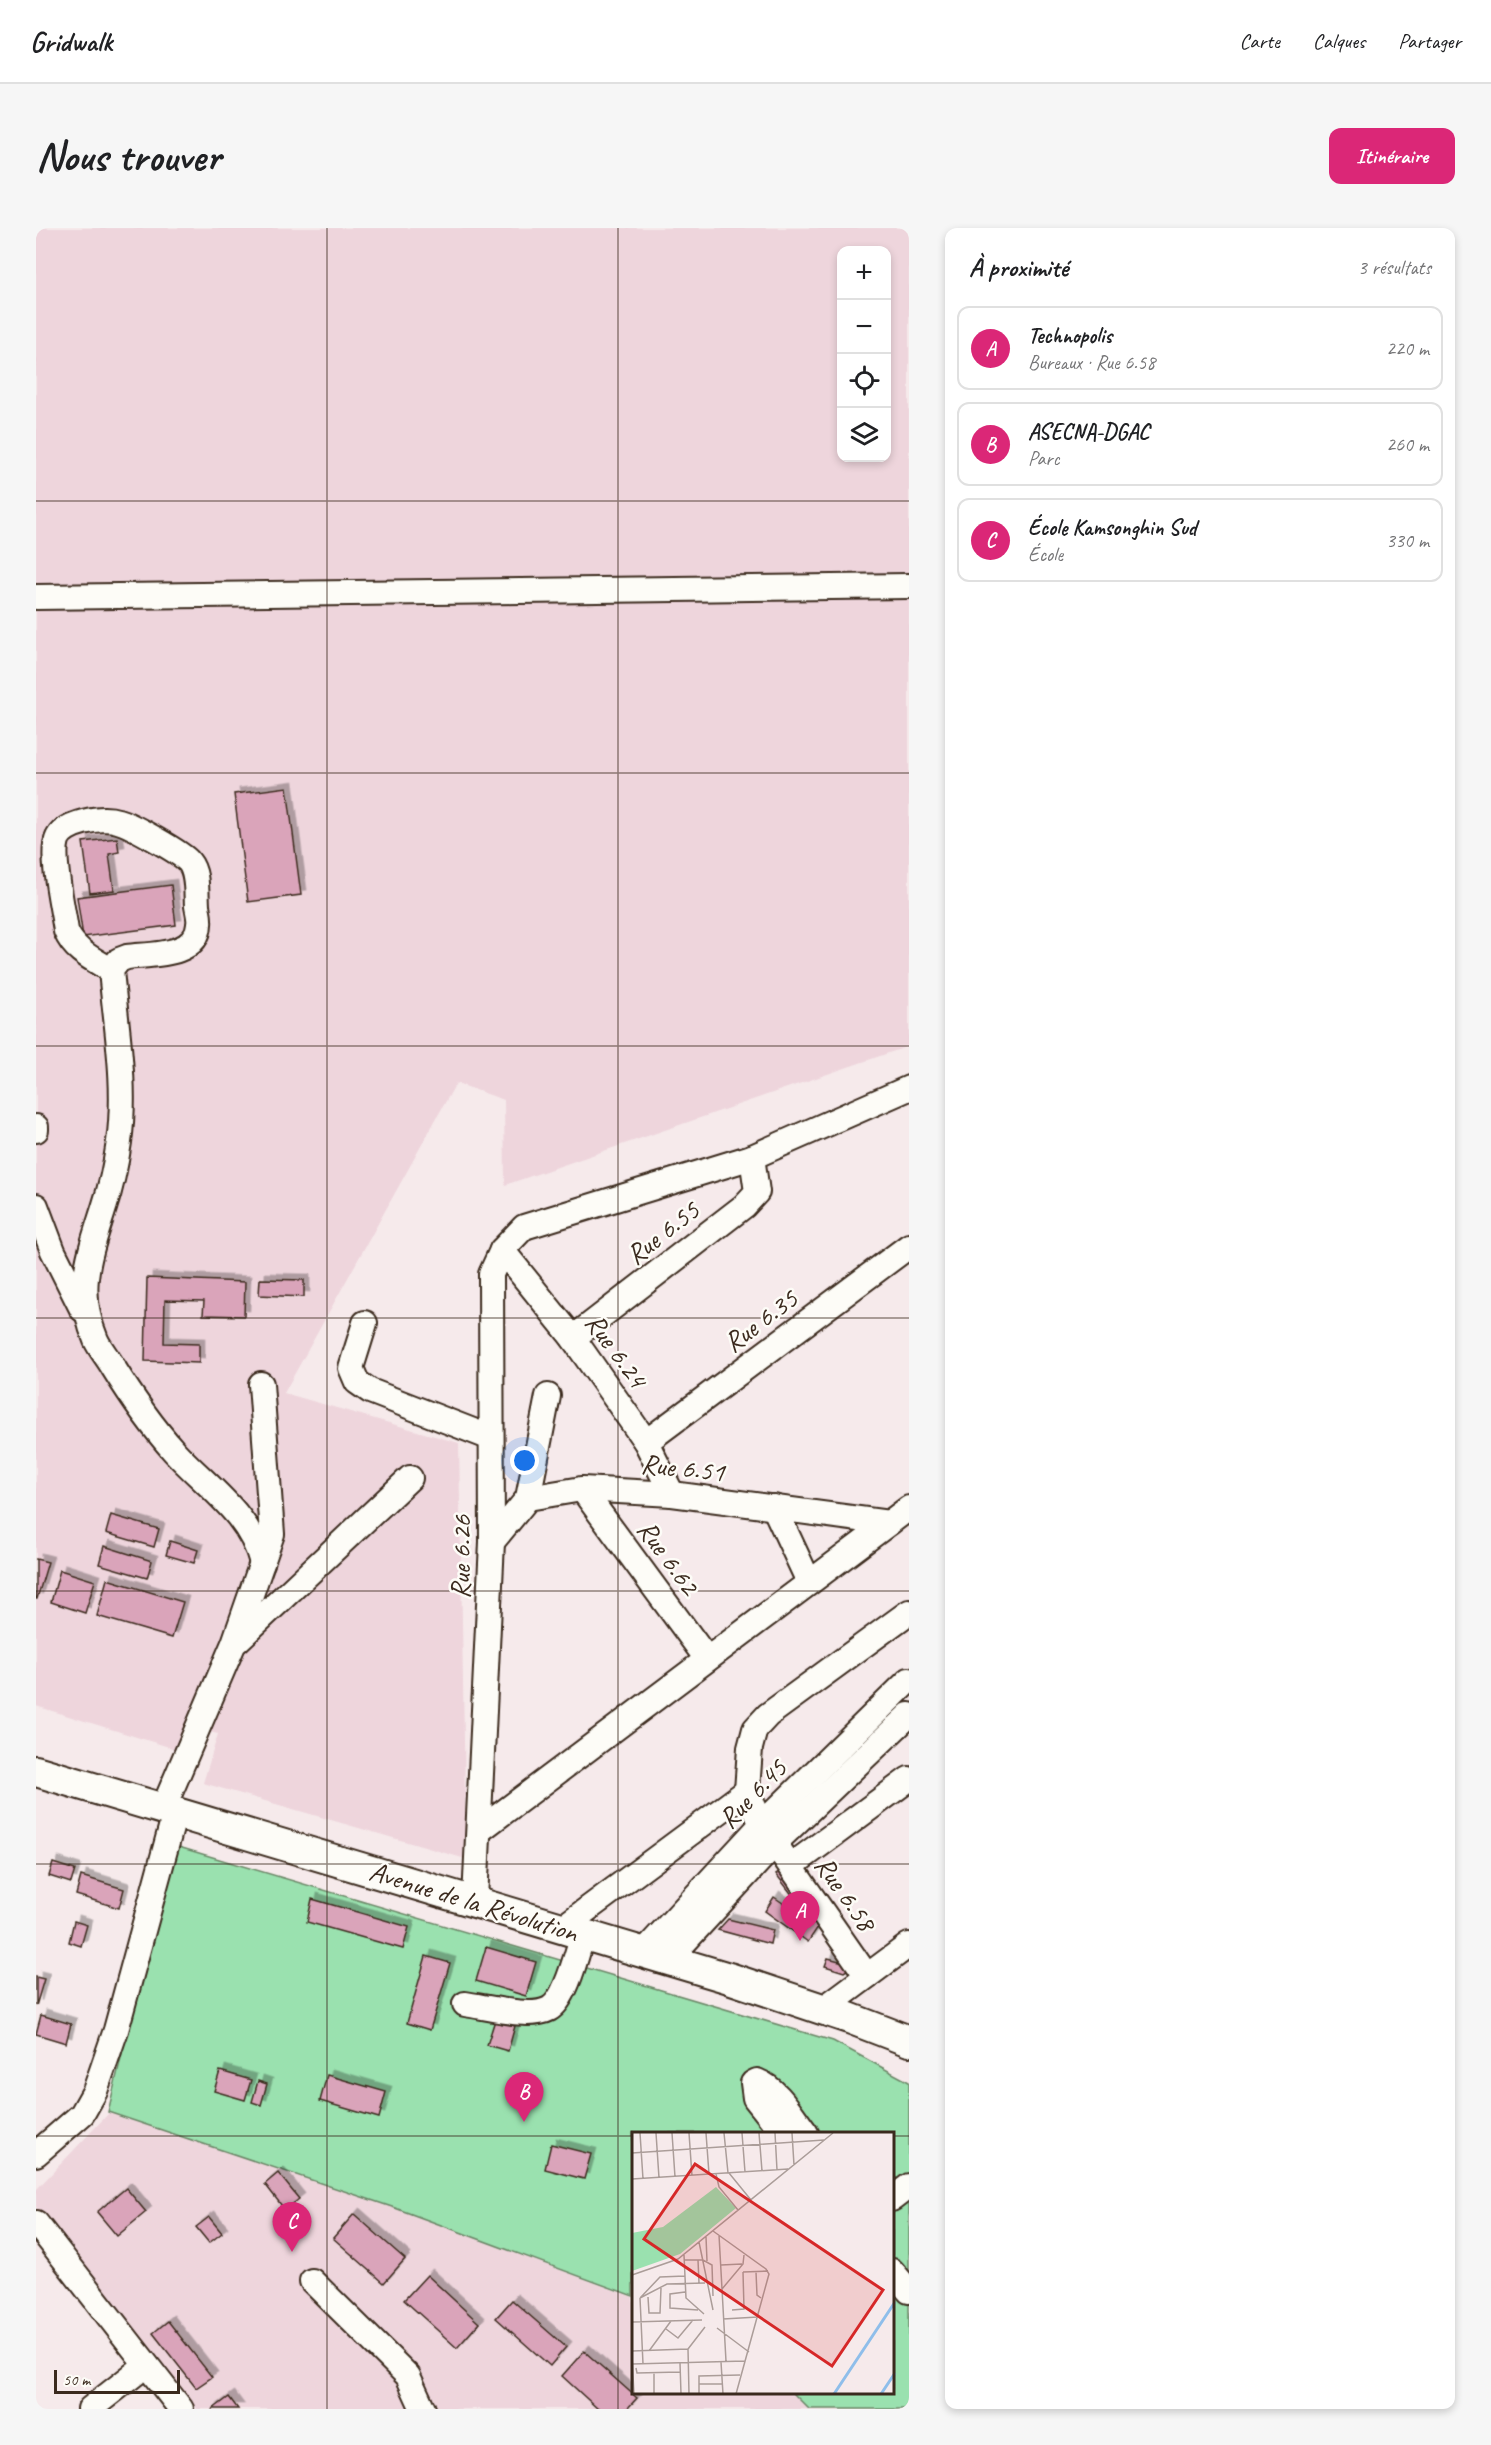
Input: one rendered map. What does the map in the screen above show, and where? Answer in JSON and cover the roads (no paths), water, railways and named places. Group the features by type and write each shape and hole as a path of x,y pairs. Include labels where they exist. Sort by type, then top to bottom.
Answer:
{"main road":[{"name":"Avenue de la Révolution","path":"36,1771 475,1900 823,2009 909,2042"}],"street":[{"path":"36,597 909,586"},
{"path":"97,1341 87,1312 85,1285 88,1258 105,1205 119,1141 122,1081 111,970 119,960 127,957 181,949 190,944 197,935 200,925 194,872 183,856 117,820 79,822 63,830 57,839 55,853 66,931 70,941 82,952 111,970"},
{"path":"752,1157 909,1088"},
{"name":"Rue 6.26","path":"475,1900 492,1542 491,1274 502,1250 524,1227 752,1157"},
{"name":"Rue 6.55","path":"573,1338 744,1206 757,1192 752,1157"},
{"path":"36,1206 53,1251 97,1341 133,1399 174,1451 241,1517 258,1546 262,1563"},
{"path":"36,1232 53,1251"},
{"name":"Rue 6.35","path":"646,1442 909,1246"},
{"name":"Rue 6.24","path":"502,1250 573,1338 646,1442 672,1494"},
{"path":"365,1323 351,1368 357,1382 370,1391 491,1438"},
{"path":"36,2154 82,2114 95,2091 116,2030 169,1811 234,1643 272,1534 261,1384"},
{"path":"492,1542 528,1498 548,1396"},
{"path":"234,1643 410,1478"},
{"name":"Rue 6.51","path":"528,1498 582,1489 672,1494 889,1522"},
{"name":"Rue 6.62","path":"582,1489 707,1659"},
{"path":"774,1508 809,1582"},
{"path":"480,1830 909,1508"},
{"path":"465,2004 532,2013 550,2009 563,1993 573,1931 747,1791 754,1729 768,1714 909,1612"},
{"name":"Rue 6.45","path":"656,1957 769,1834 833,1754 908,1683"},
{"name":"Rue 6.45","path":"769,1834 851,1770 909,1715"},
{"path":"833,1754 851,1770"},
{"path":"791,1866 909,1779"},
{"name":"Rue 6.58","path":"747,1791 769,1834 867,1976"},
{"path":"823,2009 909,1945"},
{"path":"782,2132 755,2098 752,2090 753,2083 757,2081 764,2084 776,2094 805,2132"},
{"path":"894,2197 909,2186"},
{"path":"39,2234 181,2409"},
{"path":"894,2273 909,2291"},
{"path":"312,2281 408,2376 423,2409"},
{"path":"90,2409 146,2365"}],"place":[{"name":"Technopolis","path":"800,1941"},
{"name":"ASECNA-DGAC","path":"524,2122"},
{"name":"École Kamsonghin Sud","path":"292,2252"}]}
